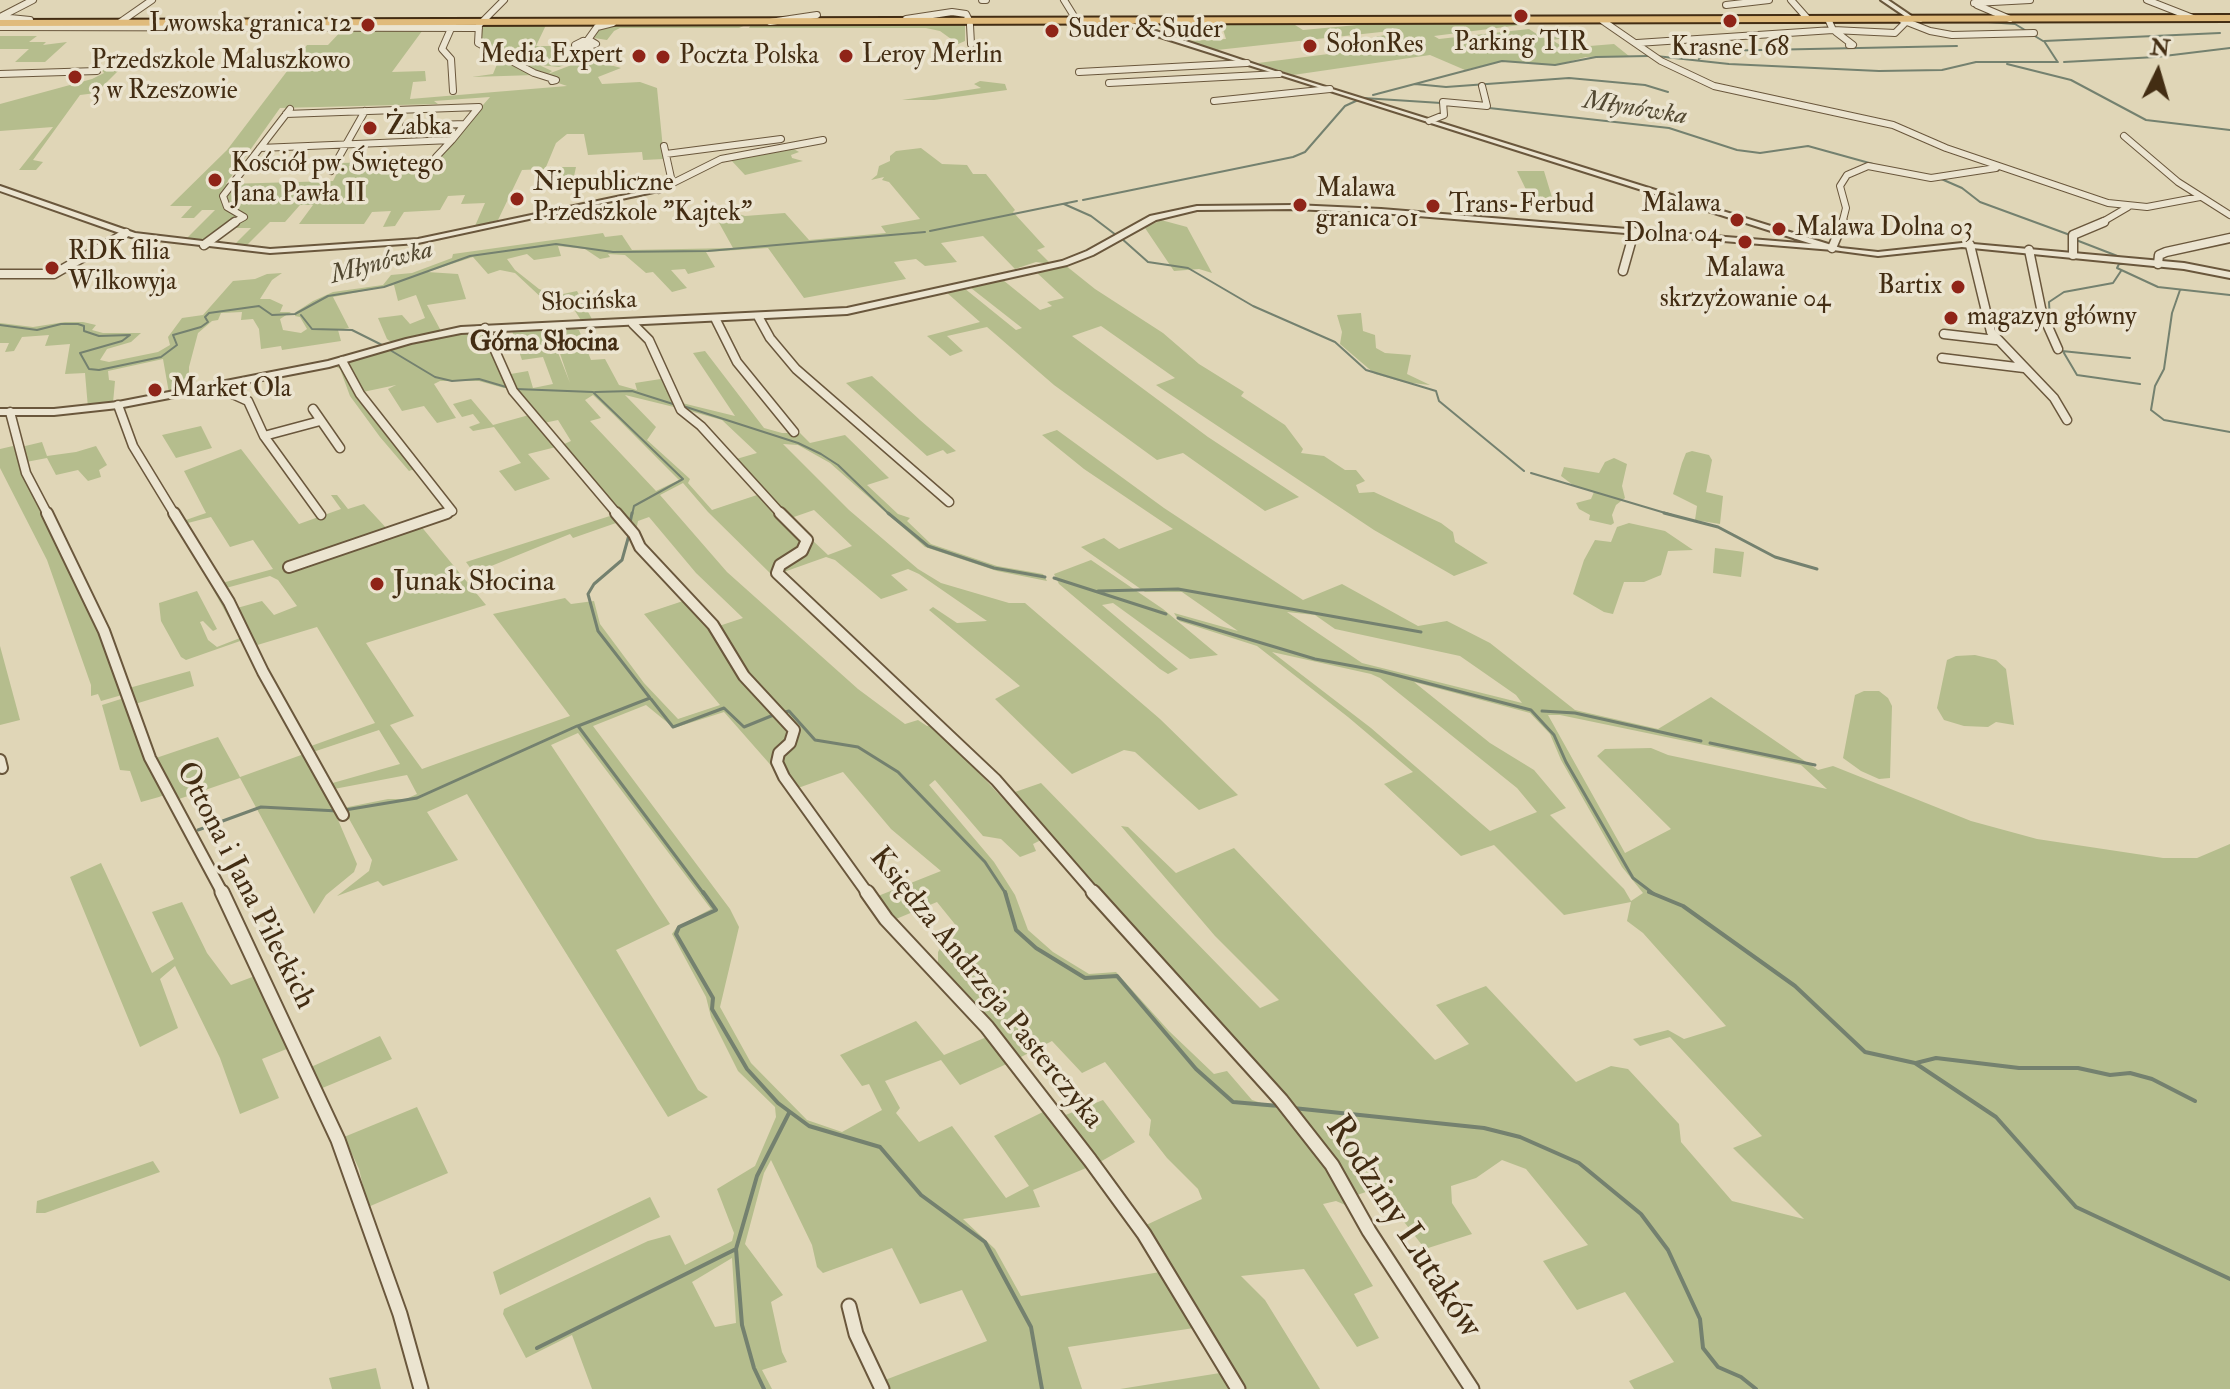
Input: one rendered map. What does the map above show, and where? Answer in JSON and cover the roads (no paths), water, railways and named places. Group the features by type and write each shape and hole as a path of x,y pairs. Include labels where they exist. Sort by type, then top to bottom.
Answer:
{"main road":[{"path":"1998,18 2037,18"},
{"path":"0,22 401,21 453,25 575,22 2230,18"},
{"path":"1557,20 1649,19"}],"street":[{"path":"0,22 33,0"},
{"path":"121,22 152,0"},
{"path":"504,0 481,23 477,40 480,46 534,73 556,80 552,81"},
{"path":"1064,0 1077,21"},
{"path":"1726,5 1769,0"},
{"path":"1791,0 1807,19"},
{"path":"1884,0 1909,20 1952,35 2034,33"},
{"path":"1971,2 2030,0"},
{"path":"2147,0 2189,18"},
{"path":"1971,2 1998,18"},
{"path":"880,21 939,13 937,17 941,19 968,22 971,44"},
{"path":"770,22 817,15"},
{"path":"1827,19 1833,30 1853,45 1849,45"},
{"path":"1637,43 1833,30 1895,33 1909,20"},
{"path":"401,21 481,23"},
{"path":"1603,21 1654,56 1728,91 1890,124 1946,148 2108,203 2128,207 2154,206 2200,197"},
{"path":"0,22 426,24"},
{"path":"575,22 596,28 622,22"},
{"path":"1131,22 1279,74 1832,248 1878,254 1937,245 1970,245 2195,267 2230,275"},
{"path":"453,25 442,49 451,59 453,91"},
{"path":"587,41 596,28"},
{"path":"1079,72 1247,63"},
{"path":"0,74 97,71"},
{"path":"1109,83 1279,74"},
{"path":"1260,80 1289,76"},
{"path":"1429,121 1444,115 1443,103 1487,106 1482,86"},
{"path":"1214,101 1330,89"},
{"path":"204,245 244,217 227,207 223,196 289,110 479,107 436,157"},
{"path":"331,171 365,111"},
{"path":"406,126 465,124"},
{"path":"2124,136 2200,197 2230,215"},
{"path":"672,182 665,150 781,139"},
{"path":"260,148 452,140"},
{"path":"770,140 777,147"},
{"path":"0,188 126,233 204,245 290,251 408,242 659,190 721,159 823,140"},
{"path":"1832,248 1839,236 1846,208 1840,186 1843,178 1871,166 1935,177 2002,167"},
{"name":"Słocińska","path":"5,412 68,412 118,405 342,361 425,337 485,328 633,324 847,311 1064,263 1090,253 1153,218 1197,208 1294,207 1381,211 1832,248"},
{"path":"2073,255 2073,235 2117,216 2128,207"},
{"path":"1623,271 1634,232"},
{"path":"4,274 54,274 126,233"},
{"path":"2158,264 2159,255 2166,252 2230,238"},
{"path":"1970,245 1988,326 1996,340 2054,398 2067,420"},
{"path":"2029,250 2042,313 2058,349"},
{"path":"759,318 770,338 796,369 949,502"},
{"path":"716,320 737,362 794,432"},
{"name":"Rodziny Lutaków","path":"633,324 649,340 681,410 701,426 744,476 807,540 802,551 780,565 777,573 996,780 1112,914 1281,1100 1332,1165 1369,1231 1472,1389"},
{"name":"Księdza Andrzeja Pasterczyka","path":"485,328 513,391 634,534 640,547 713,625 744,676 794,730 790,743 779,753 777,762 784,777 886,919 987,1027 1090,1160 1144,1234 1238,1389"},
{"path":"1944,334 1996,340"},
{"path":"1942,358 2024,368"},
{"path":"289,567 452,511 360,394 342,361"},
{"path":"215,386 248,401 264,436 321,515"},
{"path":"118,405 121,421 133,446 229,602 263,672 343,815"},
{"path":"313,409 340,448"},
{"name":"Ottona i Jana Pileckich","path":"5,412 26,473 104,631 150,758 241,928 338,1140 400,1314 421,1389"},
{"path":"264,436 320,421"},
{"path":"849,1306 856,1334 882,1389"}],"waterway":[{"path":"1988,22 2015,24 2043,41"},
{"path":"2057,61 2044,41 2220,33"},
{"path":"1699,59 1712,51 1957,46"},
{"name":"Młynówka","path":"2064,62 2156,57 2230,48"},
{"name":"Młynówka","path":"1373,95 1502,61 1555,65 1596,57 1648,56"},
{"name":"Młynówka","path":"1656,56 1729,64 1879,71 1942,70 1976,62 2058,62"},
{"path":"2007,64 2071,80 2146,120 2230,130"},
{"path":"1415,84 1446,87 1569,78 1645,85 1668,92"},
{"name":"Młynówka","path":"1363,98 1441,103"},
{"name":"Młynówka","path":"1083,200 1293,157 1305,152 1345,106 1358,100"},
{"name":"Młynówka","path":"1489,108 1669,128 1737,150 1760,153 1808,146 1873,164"},
{"name":"Młynówka","path":"1939,178 1962,188 1980,202 2070,235"},
{"name":"Młynówka","path":"930,231 1077,201"},
{"path":"1064,204 1091,216 1116,235"},
{"name":"Młynówka","path":"0,325 37,330 61,324 78,324 84,326 84,331 99,336 130,335 122,341 80,353 89,369 99,370 161,357 177,345 173,335 201,327 208,322 205,317 209,313 259,306 272,315 295,314 328,296 384,287 470,256 556,244 613,252 708,251 925,232"},
{"path":"1121,238 1148,262 1188,268 1253,306 1335,342 1366,370 1436,391 1439,401 1524,471"},
{"name":"Młynówka","path":"2076,240 2120,257"},
{"name":"Młynówka","path":"2130,264 2119,264 2117,268 2158,287 2230,295"},
{"path":"2050,322 2049,302 2064,292 2113,283 2121,271"},
{"path":"2180,290 2172,313 2164,369 2155,386 2151,410 2164,420 2230,432"},
{"path":"301,315 312,329 352,330 384,346"},
{"path":"390,350 435,377 452,381 479,379 506,387"},
{"path":"2063,351 2130,358"},
{"path":"2063,351 2077,375 2140,384"},
{"path":"516,389 593,392 683,479 634,506 632,515"},
{"path":"595,392 632,391 673,404"},
{"path":"683,406 798,443 821,454 838,465 890,515"},
{"path":"1531,473 1672,515"},
{"path":"630,523 632,513"},
{"path":"888,513 928,546 994,568 1045,577"},
{"path":"1664,513 1718,527 1775,557 1817,569"},
{"path":"629,535 622,560 594,584 588,594 598,631 650,698 578,726 704,894"},
{"path":"1054,578 1166,614"},
{"path":"1098,591 1178,589 1421,632"},
{"path":"1178,618 1315,659 1380,671 1531,710 1554,735 1566,762 1633,878 1654,894"},
{"path":"651,699 673,727 724,708 744,727 776,714"},
{"path":"785,712 789,711 815,740 858,747 898,772 985,862 1005,893"},
{"path":"1542,711 1575,713 1701,741"},
{"path":"345,810 417,798 577,726"},
{"path":"1710,743 1815,765"},
{"path":"198,830 261,807 338,811"},
{"path":"703,892 716,910 679,927 676,934 713,998 712,1009 747,1069 778,1103 809,1126 880,1147 921,1195 985,1242 1031,1327 1042,1389"},
{"path":"1649,892 1683,906 1795,986 1865,1052 1915,1063 1996,1117 2076,1207 2230,1279"},
{"path":"1005,893 1016,930 1036,948 1085,978 1117,976 1196,1069 1233,1102 1279,1106"},
{"path":"1916,1063 1936,1058 2019,1068 2078,1068 2110,1075 2130,1073 2152,1079 2195,1101"},
{"path":"1293,1108 1484,1128 1520,1137 1579,1163 1641,1214 1668,1250 1700,1319 1703,1348 1718,1367 1741,1377 1756,1389"},
{"path":"736,1249 757,1176 789,1113"},
{"path":"537,1348 736,1249"},
{"path":"736,1249 742,1325 754,1368 764,1389"}],"place":[{"name":"Parking TIR","path":"1521,16"},
{"name":"Krasne I 68","path":"1730,21"},
{"name":"Lwowska granica 12","path":"368,25"},
{"name":"Suder & Suder","path":"1052,31"},
{"name":"SołonRes","path":"1310,46"},
{"name":"Media Expert","path":"639,56"},
{"name":"Leroy Merlin","path":"846,56"},
{"name":"Poczta Polska","path":"663,57"},
{"name":"Przedszkole Maluszkowo 3 w Rzeszowie","path":"75,77"},
{"name":"Żabka","path":"370,128"},
{"name":"Kościół pw. Świętego Jana Pawła II","path":"215,180"},
{"name":"Niepubliczne Przedszkole \"Kajtek\"","path":"517,199"},
{"name":"Malawa granica 01","path":"1300,205"},
{"name":"Trans-Ferbud","path":"1433,206"},
{"name":"Malawa Dolna 04","path":"1737,220"},
{"name":"Malawa Dolna 03","path":"1779,229"},
{"name":"Malawa skrzyżowanie 04","path":"1745,242"},
{"name":"RDK filia Wilkowyja","path":"52,268"},
{"name":"Bartix","path":"1958,287"},
{"name":"magazyn główny","path":"1951,318"},
{"name":"Market Ola","path":"155,390"},
{"name":"Junak Słocina","path":"377,584"}],"district":[{"name":"Górna Słocina","path":"544,344"}]}
